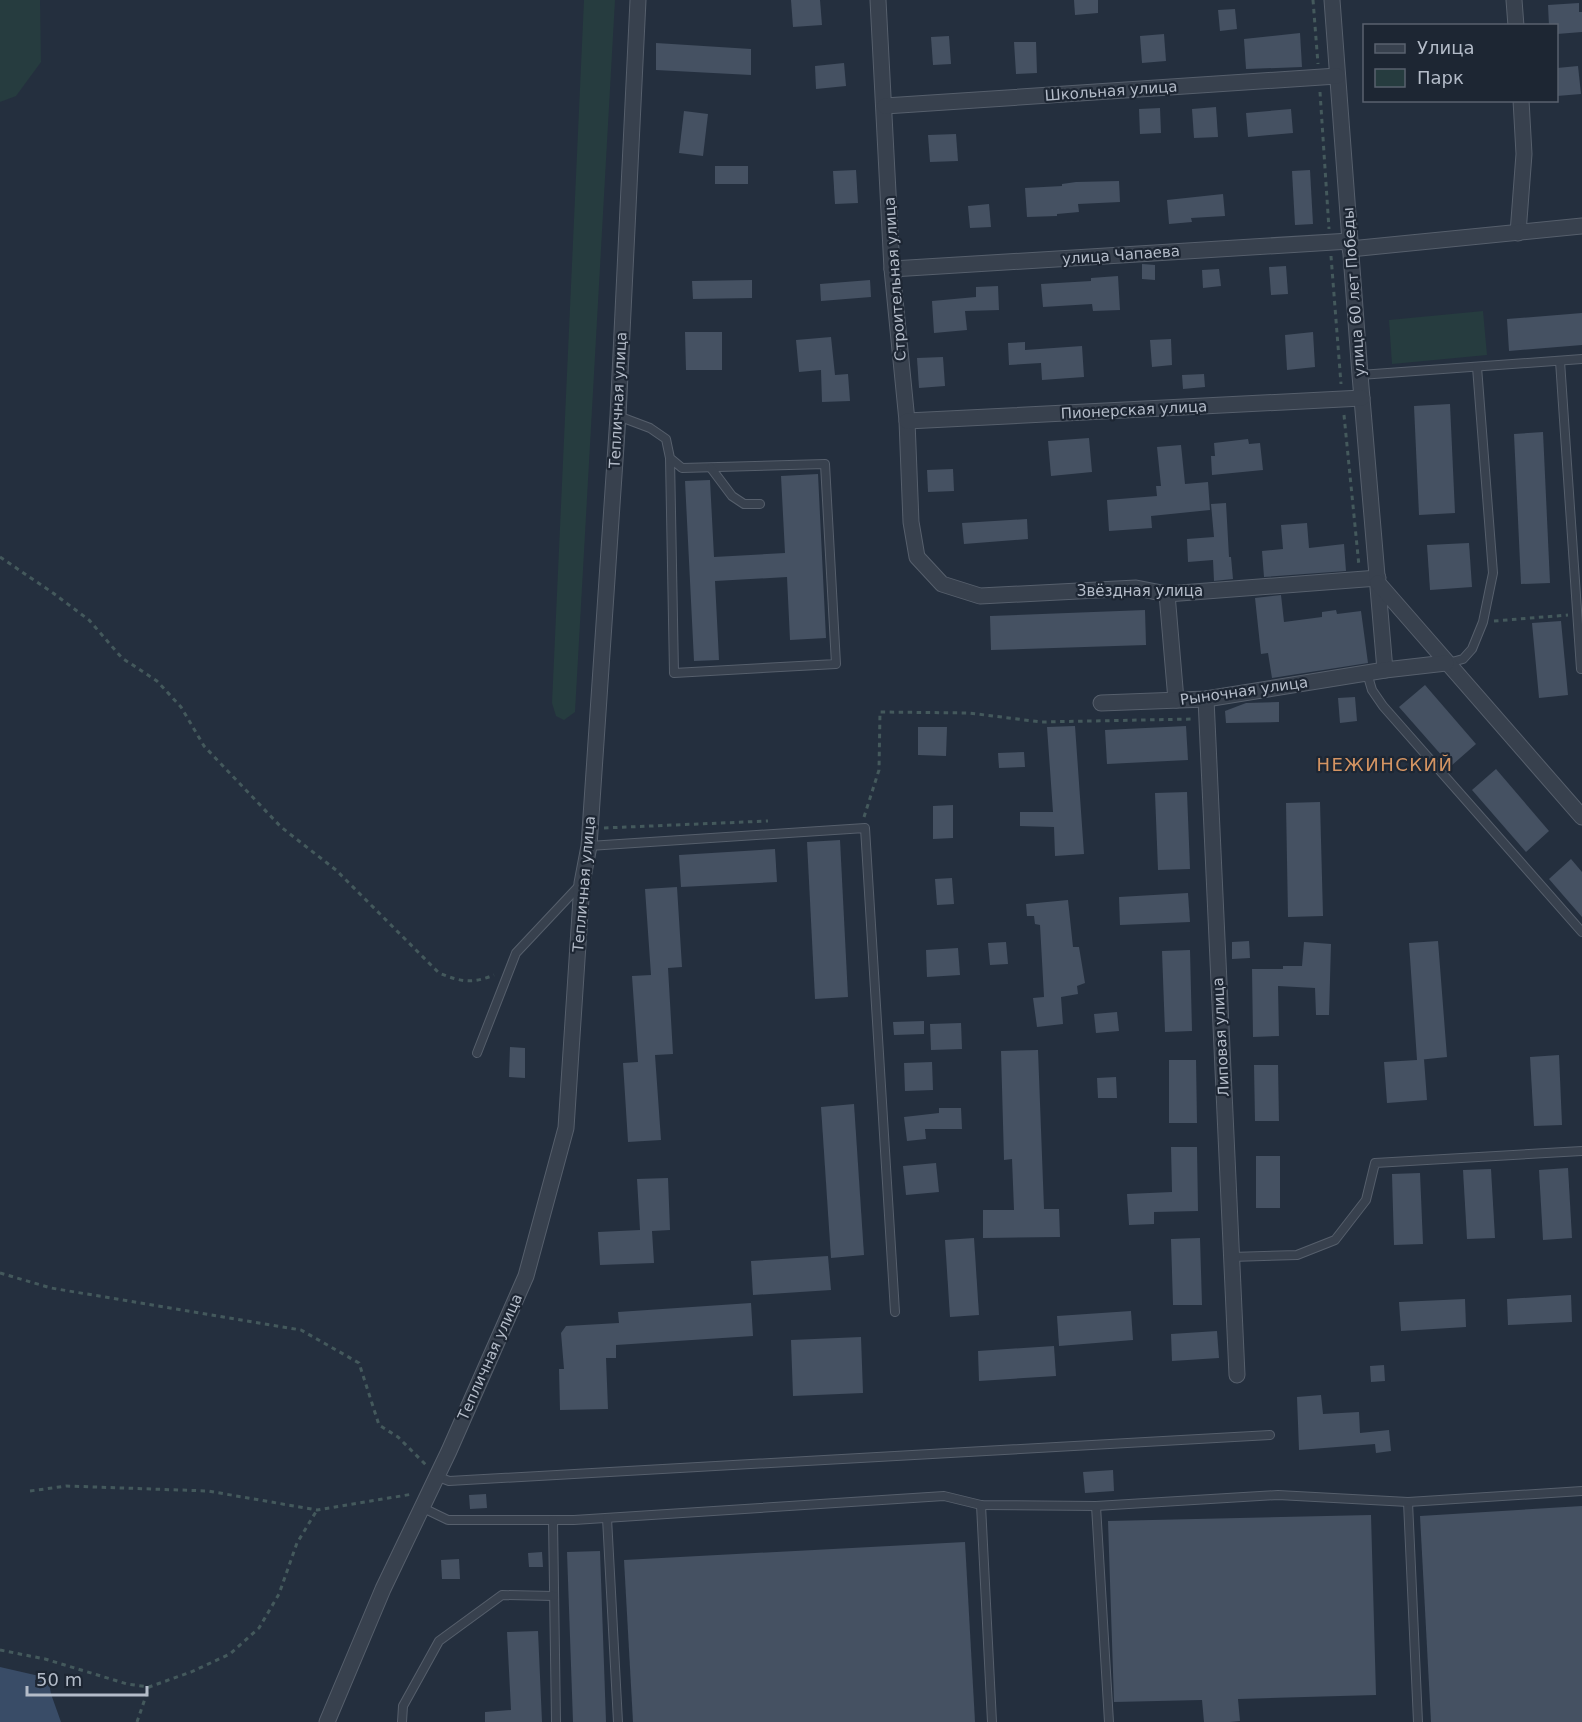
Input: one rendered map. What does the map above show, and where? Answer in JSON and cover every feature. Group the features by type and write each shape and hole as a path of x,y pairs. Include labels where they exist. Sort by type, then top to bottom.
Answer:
{"street":[{"name":"Тепличная улица","path":"327,1722 383,1589 526,1276 566,1128 582,883 589,846 618,416 638,0"},
{"name":"Строительная улица","path":"878,0 892,269 907,421 911,522 917,556"},
{"name":"улица 60 лет Победы","path":"1332,0 1385,670"},
{"path":"1514,0 1516,24"},
{"name":"Школьная улица","path":"885,106 1337,76"},
{"path":"1518,233 1524,154 1521,102"},
{"name":"улица Чапаева","path":"892,269 1329,242 1350,245 1582,226"},
{"name":"Пионерская улица","path":"907,421 1362,398"},
{"name":"Звёздная улица","path":"917,556 942,584 980,596 1136,588 1167,594 1360,579 1378,580"},
{"path":"1378,580 1446,663 1582,817"},
{"path":"1167,594 1176,700"},
{"name":"Рыночная улица","path":"1101,703 1206,699 1385,670 1446,663"},
{"name":"Липовая улица","path":"1206,699 1238,1375"}],"lane":[{"path":"1360,375 1582,360"},
{"path":"1560,361 1579,604 1577,614 1581,669"},
{"path":"1446,663 1463,659 1472,650 1483,622 1493,573 1477,367"},
{"path":"618,416 650,428 666,439 670,458 674,673 836,664 825,464 682,468 670,458"},
{"path":"711,468 732,496 744,504 760,504"},
{"path":"1367,673 1372,690 1383,706 1582,932"},
{"path":"589,846 865,828 896,1312"},
{"path":"477,1053 516,953 582,883"},
{"path":"1231,1257 1297,1255 1335,1240 1366,1200 1375,1163 1582,1151"},
{"path":"436,1476 449,1482 1270,1435"},
{"path":"422,1507 448,1520 553,1520 944,1496 981,1504 1096,1506 1278,1495 1408,1502 1582,1491"},
{"path":"1408,1502 1418,1722"},
{"path":"981,1504 993,1722"},
{"path":"1096,1506 1109,1722"},
{"path":"607,1518 618,1722"},
{"path":"553,1520 556,1722"},
{"path":"402,1722 403,1706 439,1641 502,1595 554,1596"}],"path":[{"path":"1313,0 1329,242 1360,579"},
{"path":"0,557 89,620 122,658 157,681 181,707 204,746 281,827 336,870 439,973 459,981 479,981 498,974 512,965"},
{"path":"1483,622 1577,614"},
{"path":"865,828 864,817 879,770 880,712 969,714 1041,722 1207,718"},
{"path":"590,829 769,821"},
{"path":"0,1273 51,1288 301,1330 359,1363 379,1425 398,1437 436,1476"},
{"path":"30,1491 66,1485 208,1491 317,1510 429,1491"},
{"path":"0,1650 45,1659 127,1684 149,1687 191,1672 230,1654 259,1628 279,1594 297,1543 317,1510"},
{"path":"137,1722 149,1687"}],"green space":[{"path":"0,0 40,0 41,62 16,96 0,102"},
{"path":"584,0 615,0 575,712 564,720 556,716 552,703"},
{"path":"1483,311 1487,355 1392,364 1389,320"}],"water":[{"path":"0,1667 48,1678 61,1722 0,1722"}],"building":[{"path":"791,0 820,0 822,25 793,27"},
{"path":"1074,0 1098,0 1098,13 1075,15"},
{"path":"1579,3 1579,12 1582,12 1582,32 1558,34 1558,24 1549,24 1548,5"},
{"path":"1235,9 1237,29 1220,31 1218,10"},
{"path":"1300,33 1302,67 1246,69 1244,39"},
{"path":"1164,34 1166,61 1142,63 1140,36"},
{"path":"949,36 951,64 933,65 931,37"},
{"path":"1014,42 1036,42 1037,73 1016,74"},
{"path":"656,43 751,49 751,75 656,70"},
{"path":"844,63 846,86 816,89 815,66"},
{"path":"1578,66 1581,94 1558,96 1558,68"},
{"path":"1216,107 1218,137 1194,138 1192,109"},
{"path":"1160,108 1161,133 1140,134 1139,109"},
{"path":"1291,109 1293,133 1248,137 1246,113"},
{"path":"684,111 708,114 703,156 679,153"},
{"path":"956,134 958,161 930,162 928,135"},
{"path":"715,166 748,166 748,184 715,184"},
{"path":"856,170 858,203 835,204 833,171"},
{"path":"1310,170 1313,224 1295,225 1292,171"},
{"path":"1119,181 1120,202 1078,204 1079,212 1057,214 1057,216 1027,217 1025,188 1062,186 1062,184 1076,182"},
{"path":"1223,194 1225,216 1191,218 1192,222 1169,224 1167,200"},
{"path":"989,204 991,227 970,228 968,206"},
{"path":"1142,264 1155,265 1155,280 1142,279"},
{"path":"1286,266 1288,294 1271,295 1269,267"},
{"path":"1219,269 1221,286 1203,288 1202,270"},
{"path":"1118,276 1120,310 1093,311 1092,304 1043,307 1041,284 1091,281 1091,278"},
{"path":"752,280 752,298 693,299 692,281"},
{"path":"870,280 871,297 821,301 820,284"},
{"path":"998,286 999,310 965,311 967,330 934,333 932,301 976,297 976,287"},
{"path":"1582,313 1582,345 1509,351 1507,319"},
{"path":"685,332 722,332 722,370 686,370"},
{"path":"1313,332 1315,367 1287,370 1285,335"},
{"path":"831,337 835,375 848,374 850,401 822,402 821,370 799,372 796,340"},
{"path":"1171,339 1172,365 1152,367 1150,340"},
{"path":"1025,342 1025,350 1082,346 1084,377 1042,380 1041,363 1009,365 1008,343"},
{"path":"943,357 945,386 919,388 917,358"},
{"path":"1204,374 1205,387 1183,389 1182,375"},
{"path":"1450,404 1455,513 1419,515 1414,406"},
{"path":"1543,432 1550,583 1521,584 1514,434"},
{"path":"1089,438 1092,472 1051,476 1048,441"},
{"path":"1248,439 1249,444 1260,443 1263,470 1212,475 1211,456 1215,456 1214,443"},
{"path":"1181,445 1185,484 1208,482 1210,510 1151,516 1152,528 1109,531 1107,500 1157,496 1156,486 1161,486 1157,447"},
{"path":"953,469 954,491 928,492 927,470"},
{"path":"818,474 826,638 790,640 787,577 715,581 719,660 694,661 685,481 710,480 714,557 785,553 781,476"},
{"path":"1226,503 1229,557 1231,557 1233,579 1214,581 1213,560 1188,562 1187,539 1214,537 1211,504"},
{"path":"1027,519 1028,539 964,544 962,523"},
{"path":"1307,523 1309,548 1344,544 1346,571 1264,577 1262,551 1283,549 1281,525"},
{"path":"1469,543 1472,587 1430,590 1427,545"},
{"path":"1281,595 1284,622 1322,617 1322,612 1336,610 1337,614 1361,611 1368,663 1272,678 1268,653 1261,654 1255,598"},
{"path":"1145,610 1146,645 991,650 990,616"},
{"path":"1561,621 1568,695 1539,698 1532,623"},
{"path":"1425,685 1476,744 1451,766 1399,707"},
{"path":"1355,697 1357,721 1340,723 1338,698"},
{"path":"1279,702 1279,722 1226,723 1225,711 1246,703"},
{"path":"1075,726 1084,854 1055,856 1054,827 1020,826 1020,812 1053,812 1047,727"},
{"path":"1186,726 1188,760 1107,764 1105,730"},
{"path":"918,727 947,727 946,756 918,755"},
{"path":"1024,752 1025,767 999,768 998,753"},
{"path":"1496,769 1549,831 1526,852 1472,790"},
{"path":"1187,792 1190,869 1158,870 1155,793"},
{"path":"1320,802 1323,916 1288,917 1286,803"},
{"path":"953,805 953,838 933,839 933,806"},
{"path":"840,840 848,997 815,999 807,842"},
{"path":"775,849 777,882 681,887 679,855"},
{"path":"1571,859 1582,872 1582,917 1549,879"},
{"path":"952,878 954,904 937,905 935,879"},
{"path":"677,887 682,967 668,968 673,1054 655,1055 661,1140 628,1142 623,1063 638,1062 632,976 651,975 645,889"},
{"path":"1188,893 1190,922 1120,925 1119,897"},
{"path":"1068,900 1073,947 1079,947 1085,983 1077,986 1078,994 1061,997 1063,1024 1037,1027 1033,998 1044,997 1040,925 1035,924 1034,916 1027,916 1026,904"},
{"path":"1249,941 1250,958 1232,959 1232,942"},
{"path":"1438,941 1447,1057 1424,1059 1427,1100 1387,1103 1384,1062 1417,1060 1409,943"},
{"path":"1006,942 1008,964 990,965 988,943"},
{"path":"1304,942 1331,944 1329,1015 1316,1015 1315,988 1278,986 1279,1036 1253,1037 1252,969 1283,969 1283,966 1302,966"},
{"path":"958,948 960,975 927,977 926,950"},
{"path":"1190,950 1192,1031 1165,1032 1162,951"},
{"path":"1117,1012 1119,1031 1096,1033 1094,1014"},
{"path":"924,1021 924,1034 894,1035 893,1022"},
{"path":"961,1023 962,1049 931,1050 930,1024"},
{"path":"510,1047 525,1048 525,1078 509,1077"},
{"path":"1038,1050 1044,1209 1059,1209 1060,1237 983,1238 983,1210 1014,1210 1012,1159 1004,1160 1001,1051"},
{"path":"1559,1055 1562,1125 1534,1126 1530,1057"},
{"path":"1169,1060 1196,1060 1197,1123 1169,1123"},
{"path":"932,1062 933,1090 905,1091 904,1063"},
{"path":"1254,1065 1278,1065 1279,1121 1255,1121"},
{"path":"1116,1077 1117,1098 1098,1098 1097,1078"},
{"path":"854,1104 864,1255 831,1258 821,1107"},
{"path":"939,1108 961,1108 962,1129 925,1129 926,1139 907,1141 904,1117 939,1113"},
{"path":"1171,1147 1197,1147 1198,1211 1154,1212 1154,1224 1129,1225 1127,1194 1172,1192"},
{"path":"1256,1156 1280,1156 1280,1208 1256,1208"},
{"path":"936,1163 939,1192 906,1195 903,1166"},
{"path":"1568,1168 1572,1238 1543,1240 1539,1170"},
{"path":"1491,1169 1495,1238 1467,1239 1463,1170"},
{"path":"1420,1173 1423,1244 1394,1245 1392,1174"},
{"path":"668,1178 670,1230 652,1231 654,1263 600,1265 598,1232 640,1230 637,1179"},
{"path":"974,1238 979,1315 950,1317 945,1240"},
{"path":"1200,1238 1202,1305 1173,1305 1171,1239"},
{"path":"828,1256 831,1290 753,1295 751,1261"},
{"path":"1571,1295 1572,1322 1508,1325 1507,1299"},
{"path":"1465,1299 1466,1327 1401,1331 1399,1302"},
{"path":"751,1303 753,1336 616,1345 616,1358 606,1358 608,1409 560,1410 559,1369 564,1369 561,1333 566,1326 619,1323 618,1312"},
{"path":"1131,1311 1133,1340 1059,1346 1057,1316"},
{"path":"1217,1331 1219,1358 1172,1361 1171,1334"},
{"path":"861,1337 863,1393 793,1396 791,1340"},
{"path":"1054,1346 1056,1376 979,1381 978,1351"},
{"path":"1384,1365 1385,1381 1371,1382 1370,1366"},
{"path":"1321,1395 1323,1414 1359,1412 1360,1433 1389,1430 1391,1451 1376,1453 1375,1444 1299,1450 1297,1397"},
{"path":"1113,1470 1114,1491 1085,1493 1083,1472"},
{"path":"486,1494 487,1508 470,1509 469,1495"},
{"path":"1582,1506 1582,1722 1431,1722 1420,1516"},
{"path":"1371,1515 1376,1695 1238,1699 1240,1721 1230,1722 1204,1722 1202,1700 1114,1702 1108,1521"},
{"path":"965,1542 975,1722 633,1722 624,1560"},
{"path":"600,1551 606,1722 573,1722 567,1552"},
{"path":"542,1552 543,1567 529,1567 528,1553"},
{"path":"459,1559 460,1579 442,1579 441,1560"},
{"path":"538,1631 542,1722 485,1722 485,1712 511,1710 507,1632"}],"district":[{"name":"НЕЖИНСКИЙ","path":"1385,764"}]}
